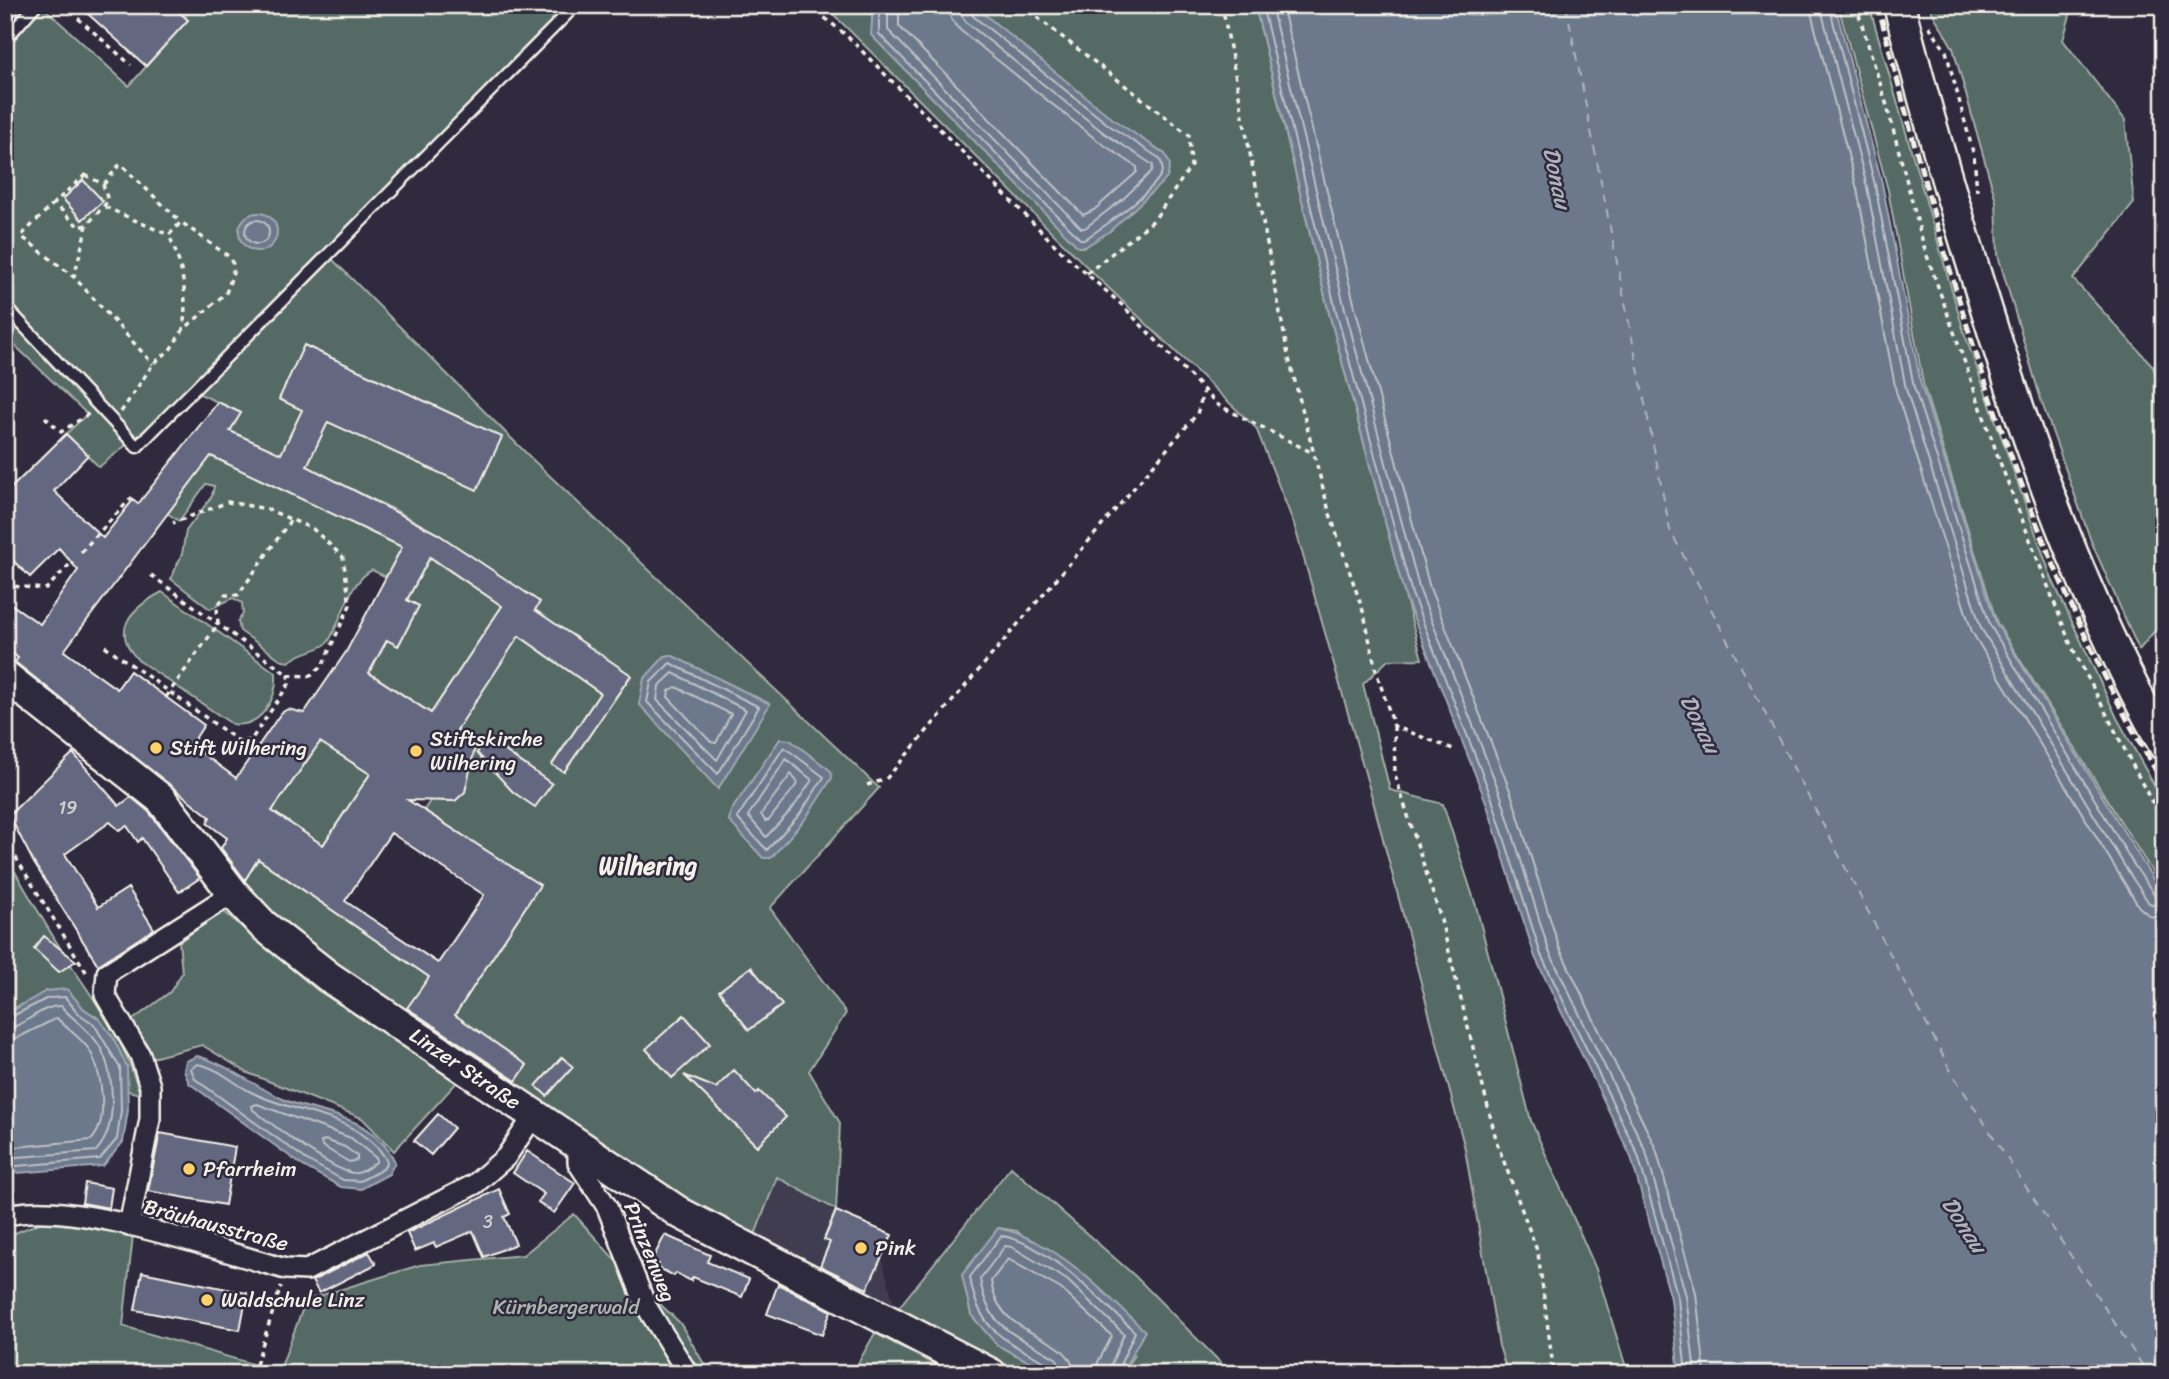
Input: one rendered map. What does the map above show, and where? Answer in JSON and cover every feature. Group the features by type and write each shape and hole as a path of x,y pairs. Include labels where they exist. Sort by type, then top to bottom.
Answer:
{"main road":[{"path":"1899,5 1960,225 2002,360 2058,522 2116,657 2164,745"},
{"name":"Linzer Straße","path":"5,676 160,799 233,893 263,925 328,977 578,1147 719,1236 991,1374"}],"street":[{"path":"129,1226 150,1119 150,1086 140,1055 104,995 107,973 233,893"},
{"name":"Bräuhausstraße","path":"5,1216 45,1211 129,1226 286,1269 307,1269 475,1184 506,1157 533,1117"},
{"name":"Prinzenweg","path":"578,1147 578,1163 607,1207 646,1306 688,1374"}],"lane":[{"path":"5,40 36,5"},
{"path":"5,307 137,447 572,9"}],"path":[{"path":"63,5 131,65"},
{"path":"809,5 846,35 913,105 1086,274 1122,305 1218,405 1313,453"},
{"path":"1021,5 1189,135 1191,166 1154,220 1086,274"},
{"path":"1222,5 1287,355 1313,453 1364,614 1376,671 1394,726 1395,775 1440,916 1477,1053 1497,1143 1538,1253 1554,1374"},
{"path":"1856,5 1887,106 1924,247 2001,465 2070,643 2164,826"},
{"path":"103,184 120,164 181,222 228,256 233,264 231,283 226,293 183,330 170,350 153,365 113,422"},
{"path":"54,203 79,227 87,225 105,208 108,201 103,184 85,175 54,203 21,236 74,277 153,365"},
{"path":"105,208 169,235 184,275 186,310 183,330"},
{"path":"169,235 181,222"},
{"path":"74,277 87,225"},
{"path":"867,785 886,779 1029,614 1197,414 1204,390"},
{"path":"45,416 61,432 100,407"},
{"path":"81,552 135,494"},
{"path":"151,575 288,675 310,676 322,666 350,605 343,557 313,530 292,518 267,509 228,502 173,523"},
{"path":"166,697 218,624 217,607 225,595 238,595 292,518"},
{"path":"5,589 12,586 46,589 71,563"},
{"path":"105,646 240,742 251,740 289,684 288,675"},
{"path":"1394,726 1453,749"},
{"path":"5,839 84,971 104,995"},
{"path":"253,1374 286,1269"}],"shaded area":[{"path":"777,1177 836,1211 892,1235 882,1259 896,1311 753,1240"}],"green space":[{"path":"14,5 41,5 129,86 187,20 182,5 568,5 156,421 99,467 66,434 87,414 5,336 5,16"},
{"path":"824,5 1255,5 1329,313 1422,659 1388,660 1363,684 1390,790 1443,804 1476,906 1531,1121 1596,1269 1628,1374 1508,1374 1499,1346 1465,1149 1373,801 1294,524 1256,428 1095,275"},
{"path":"1838,5 1869,5 1964,332 2052,579 2117,718 2164,803 2164,891 1997,623 1924,388 1888,190"},
{"path":"1928,5 2073,5 2063,40 2125,120 2134,203 2073,279 2153,366 2164,403 2164,631 2157,628 2139,650 2091,541 2041,400 1998,255 1996,201 1953,48"},
{"path":"330,257 532,459 879,788 770,908 846,1013 809,1071 840,1123 836,1211 824,1239 836,1210 777,1177 753,1240 688,1206 313,951 241,886 258,859 464,1001 539,885 424,810 434,795 443,801 454,801 463,792 466,786 465,764 471,739 344,656 387,640 399,645 419,606 407,600 430,558 502,606 440,700 519,636 600,693 552,764 564,772 631,676 535,610 539,602 438,534 393,509 230,431 241,413 189,389"},
{"path":"211,456 402,547 386,577 372,570 357,583 325,645 289,662 283,661 240,631 238,621 243,614 242,603 233,598 210,609 171,579 182,554 186,531 212,496 214,486 206,484 179,521 167,513"},
{"path":"162,592 276,673 274,693 259,717 251,722 232,724 138,660 129,649 125,639 128,620 142,605"},
{"path":"320,742 370,774 323,845 272,811"},
{"path":"5,855 115,1034 140,1094 125,1090 127,1066 112,1037 98,1018 84,1009 31,1001 13,1008 5,1015"},
{"path":"223,911 317,990 459,1080 394,1151 362,1118 248,1073 202,1045 148,1059 130,1022 170,992 182,973 179,942"},
{"path":"1011,1167 1135,1276 1221,1363 1217,1374 1121,1374 1134,1355 1017,1231 999,1228 962,1275 997,1345 1053,1374 1014,1374 896,1311"},
{"name":"Kürnbergerwald","path":"574,1214 624,1270 680,1323 710,1374 5,1374 5,1237 59,1215 133,1235 123,1326 279,1372 306,1300 420,1265 523,1255"},
{"path":"875,1333 952,1374 852,1374"}],"water":[{"path":"873,5 973,5 1114,120 1165,154 1170,164 1167,178 1110,231 1085,247 1078,247 871,35"},
{"name":"Donau","path":"1255,5 1835,5 1882,183 1921,385 1996,623 2164,897 2164,1374 1679,1374 1671,1299 1631,1157 1535,957 1486,802 1405,596 1329,313"},
{"path":"258,213 271,219 277,232 271,245 258,251 245,245 239,232 245,219"},
{"path":"671,655 770,704 718,789 639,704 644,679 665,656"},
{"path":"780,739 790,740 831,771 832,778 806,818 771,858 763,858 729,821 731,811"},
{"path":"67,989 84,1009 98,1018 113,1037 127,1067 128,1110 123,1142 103,1166 5,1174 5,1015 46,991"},
{"path":"197,1056 220,1064 285,1100 364,1127 380,1140 392,1156 395,1162 389,1174 361,1189 341,1187 303,1166 189,1083 184,1070 186,1061"},
{"path":"998,1228 1020,1234 1040,1244 1078,1269 1145,1331 1121,1374 1053,1374 997,1345 971,1315 962,1275"}],"building":[{"path":"78,5 171,5 188,20 146,66"},
{"path":"83,180 103,201 82,220 63,199"},
{"path":"304,345 502,437 477,490 328,422 307,466 438,534 540,602 535,610 631,675 564,772 552,765 600,693 519,636 457,730 476,743 465,792 455,801 408,800 540,885 455,1015 527,1065 516,1081 407,1008 429,977 258,859 245,880 221,848 227,838 207,823 210,817 15,662 18,658 5,647 5,600 40,624 78,570 59,548 30,577 5,553 5,494 66,434 88,455 54,491 103,538 133,500 138,504 218,402 241,413 230,431 281,454 302,410 279,399","holes":["211,456 402,547 346,652 304,713 288,709 281,713 236,778 191,745 204,725 130,671 117,689 64,651","430,557 502,606 431,713 369,673 387,640 398,646 419,606 407,600","320,742 370,774 323,845 272,811","391,833 484,895 438,963 345,901"]},
{"path":"487,738 552,784 535,807 513,792 477,753"},
{"path":"73,753 119,806 131,797 148,811 200,878 179,892 142,838 138,842 127,826 119,830 110,822 65,854 98,907 128,888 154,929 98,965 34,863 9,815"},
{"path":"44,936 76,961 59,972 34,949"},
{"path":"751,967 782,1005 749,1030 719,991"},
{"path":"684,1015 710,1044 672,1078 646,1049"},
{"path":"562,1057 573,1067 547,1096 536,1086"},
{"path":"734,1070 756,1094 759,1091 786,1117 757,1146 684,1075 716,1088"},
{"path":"438,1114 454,1128 431,1155 414,1141"},
{"name":"Pfarrheim","path":"160,1133 235,1147 225,1205 148,1191"},
{"path":"527,1151 575,1183 554,1213 538,1202 544,1194 513,1173"},
{"path":"85,1183 112,1188 109,1208 82,1203"},
{"path":"499,1189 510,1214 504,1217 516,1244 484,1257 473,1231 436,1247 434,1243 415,1251 407,1233"},
{"name":"Pink","path":"836,1211 892,1235 867,1289 820,1266 830,1242 824,1240"},
{"path":"665,1235 710,1255 707,1262 749,1279 742,1297 693,1277 691,1281 676,1273 674,1276 657,1267 659,1264 652,1260"},
{"path":"369,1252 376,1264 319,1293 312,1281"},
{"path":"142,1272 247,1293 240,1330 135,1310"},
{"path":"778,1284 831,1311 822,1335 767,1314"}],"ferry route":[{"path":"1566,5 1670,530 1953,1075 2148,1374"}],"railway":[{"path":"1878,5 1961,305 2029,504 2069,601 2114,694 2164,784"}],"place":[{"name":"Stift Wilhering","path":"156,748"},
{"name":"Stiftskirche Wilhering","path":"416,751"},
{"name":"Pfarrheim","path":"189,1169"},
{"name":"Pink","path":"861,1248"},
{"name":"Waldschule Linz","path":"207,1300"}],"district":[{"name":"Wilhering","path":"648,866"}]}
